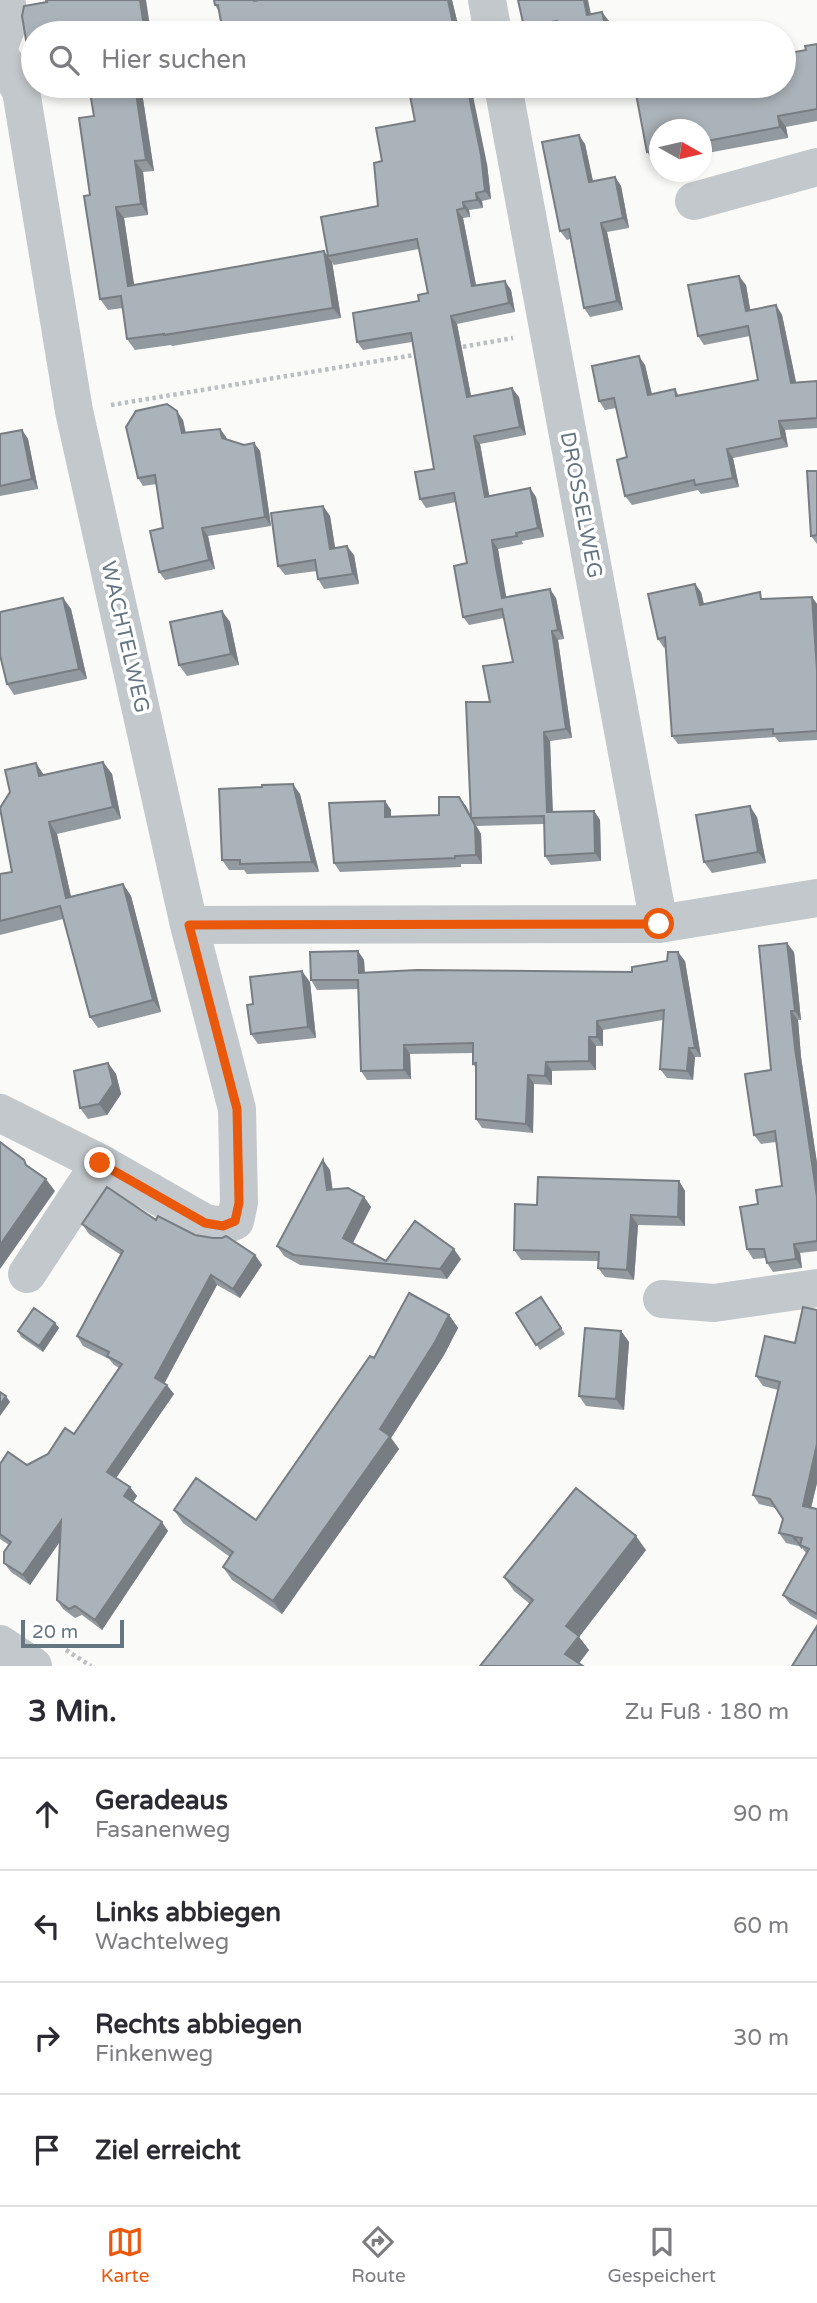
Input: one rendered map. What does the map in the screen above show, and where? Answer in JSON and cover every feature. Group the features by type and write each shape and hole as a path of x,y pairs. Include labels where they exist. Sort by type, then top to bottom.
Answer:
{"street":[{"path":"0,44 10,18 6,0"},
{"path":"487,0 491,21"},
{"name":"WACHTELWEG","path":"0,55 21,91"},
{"name":"WACHTELWEG","path":"22,98 74,411 189,925 237,1109 239,1203 235,1221 223,1226 205,1223 100,1163"},
{"name":"DROSSELWEG","path":"505,98 659,924"},
{"path":"694,201 817,167"},
{"path":"189,925 659,924 817,900"},
{"path":"0,1113 100,1163 27,1274"},
{"path":"662,1298 714,1303 817,1288"},
{"path":"0,1644 33,1666"}],"path":[{"path":"454,348 548,332"},
{"path":"74,411 426,353"}],"building":[{"path":"46,0 140,0 143,21 23,21 24,6 47,2"},
{"path":"214,0 448,0 452,21 221,21 218,5 215,5"},
{"path":"518,0 584,0 587,15 602,12 604,21 557,21 523,21"},
{"path":"817,44 817,109 778,116 780,127 712,140 712,119 649,119 647,152 637,98 796,98 796,52 806,50 805,46"},
{"path":"91,98 137,98 146,160 135,161 141,204 116,207 128,286 324,251 333,308 127,339 121,296 100,299 84,196 90,195 79,118 94,116"},
{"path":"410,98 469,98 485,191 476,193 477,200 463,202 464,208 457,210 472,286 505,281 509,303 451,316 467,397 512,388 520,427 474,436 485,497 530,488 538,528 516,533 517,536 492,540 496,567 502,598 550,589 558,630 552,631 566,729 544,732 547,812 594,811 595,853 545,856 544,816 471,818 466,702 490,702 483,666 513,662 502,609 463,617 454,566 467,563 454,493 420,499 415,472 434,469 411,333 357,342 353,313 419,301 418,295 428,293 417,239 328,256 321,217 378,206 374,163 382,161 376,128 415,121"},
{"path":"579,135 589,182 615,177 623,218 601,223 617,301 584,308 569,229 560,231 542,142"},
{"path":"739,276 746,311 776,305 791,383 817,381 817,418 779,421 782,438 727,449 733,478 695,485 694,480 625,496 617,460 627,457 614,398 599,401 592,366 639,356 648,395 675,389 676,396 758,380 748,326 698,336 688,285"},
{"path":"167,404 177,411 182,433 220,429 222,438 244,445 254,443 265,517 202,528 209,560 159,572 150,531 163,528 155,475 138,478 126,427 136,411"},
{"path":"22,430 32,479 0,486 0,434"},
{"path":"807,471 817,471 817,535 811,536"},
{"path":"323,506 330,549 347,546 353,574 318,579 315,560 278,566 271,513"},
{"path":"695,584 700,605 760,592 761,599 812,597 817,670 817,731 773,734 773,729 672,736 665,637 658,639 648,594"},
{"path":"63,598 79,669 7,684 0,655 0,612"},
{"path":"222,611 231,654 179,665 170,622"},
{"path":"103,762 113,807 49,822 66,898 123,884 153,1000 90,1017 60,906 0,921 0,874 12,872 0,808 10,792 5,770 36,763 39,776"},
{"path":"293,784 312,862 240,864 240,860 222,860 219,789"},
{"path":"439,797 459,797 475,825 476,855 334,863 329,803 385,801 385,817 439,815"},
{"path":"750,806 758,852 704,862 696,815"},
{"path":"787,943 795,1011 791,1011 795,1048 817,1197 817,1241 794,1244 796,1259 767,1263 764,1249 747,1249 740,1207 758,1204 756,1190 782,1186 775,1131 754,1135 745,1074 771,1070 759,946"},
{"path":"358,951 359,973 417,970 632,972 632,967 667,961 668,952 678,952 695,1048 689,1048 687,1071 660,1069 664,1010 597,1021 597,1037 589,1037 589,1061 546,1062 545,1076 528,1075 526,1124 476,1119 476,1063 473,1064 473,1043 404,1045 404,1070 361,1071 358,980 311,980 310,952"},
{"path":"302,971 308,1027 251,1034 247,1005 253,1004 250,977"},
{"path":"108,1063 113,1084 99,1104 80,1108 74,1071"},
{"path":"0,1142 46,1179 0,1245"},
{"path":"323,1160 327,1190 348,1188 364,1197 343,1238 386,1261 415,1221 454,1249 440,1269 294,1255 277,1246"},
{"path":"538,1177 679,1181 678,1217 631,1215 627,1270 598,1268 599,1252 514,1250 515,1204 537,1205"},
{"path":"107,1187 156,1220 158,1216 195,1235 213,1238 226,1236 255,1255 233,1289 211,1275 155,1378 167,1385 107,1472 130,1487 124,1496 162,1522 95,1620 75,1606 69,1609 57,1600 61,1521 23,1575 4,1563 4,1552 11,1542 0,1534 0,1464 8,1452 27,1465 48,1454 65,1428 74,1434 122,1364 107,1356 109,1352 77,1336 123,1251 82,1224"},
{"path":"409,1293 449,1315 380,1429 390,1436 273,1601 223,1567 233,1552 174,1510 196,1478 256,1520 370,1356 374,1358"},
{"path":"541,1297 561,1328 536,1345 516,1313"},
{"path":"803,1307 817,1310 817,1444 803,1506 817,1509 817,1614 783,1595 809,1549 800,1545 802,1538 795,1537 795,1540 793,1536 779,1533 783,1519 770,1499 753,1495 780,1382 756,1376 765,1336 795,1343"},
{"path":"34,1308 55,1323 39,1346 18,1331"},
{"path":"585,1328 621,1331 616,1399 579,1396"},
{"path":"0,1392 6,1396 0,1405"},
{"path":"576,1488 636,1536 566,1626 579,1636 565,1654 583,1666 480,1666 533,1600 504,1577"},
{"path":"817,1626 817,1666 792,1666"}],"route":[{"path":"100,1163 205,1223 223,1226 235,1221 239,1203 237,1109 189,925 659,924"}]}
